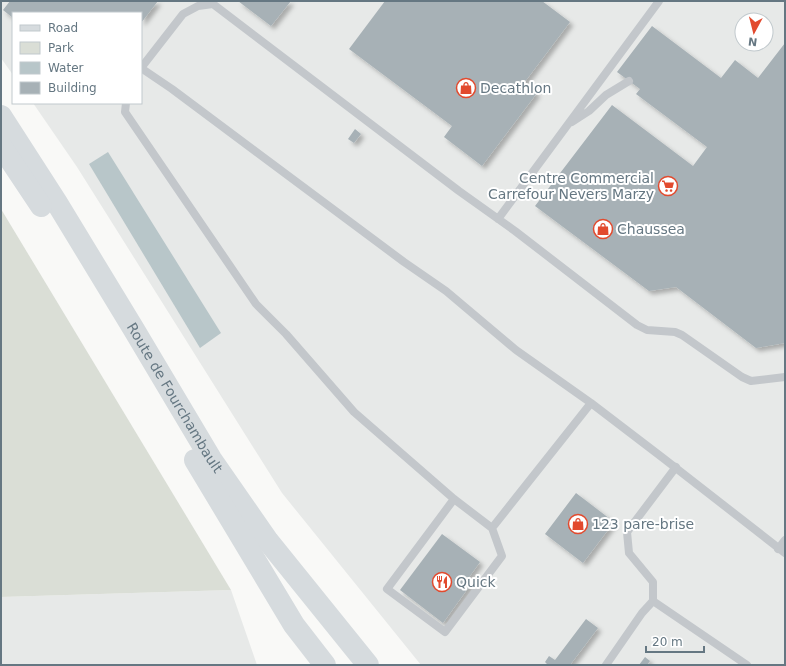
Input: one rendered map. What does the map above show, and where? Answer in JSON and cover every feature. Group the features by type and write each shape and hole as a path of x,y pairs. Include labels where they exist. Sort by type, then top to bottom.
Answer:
{"main road":[{"name":"Route de Fourchambault","path":"1,116 65,216 211,459 268,541 368,665"},
{"path":"1,146 53,223 294,625 325,665"}],"lane":[{"path":"498,219 566,126 624,56 627,45 635,41 638,30 659,1"},
{"path":"142,67 183,14 198,6 212,4 642,328 647,330 674,332 682,335 742,377 751,381 785,377"},
{"path":"643,23 649,30"},
{"path":"638,30 644,37"},
{"path":"627,45 633,51"},
{"path":"142,69 172,89 404,262 446,291 516,350 591,403 676,467 782,551 785,540"},
{"path":"566,126 589,110 606,95 630,81"},
{"path":"126,104 125,112 256,304 286,334 354,412 454,499 492,528 502,556 445,632 387,589 454,499"},
{"path":"492,528 591,403"},
{"path":"606,665 642,613 653,601 653,582 629,553 627,532 676,467"},
{"path":"653,601 737,662 747,665"}],"shaded area":[{"path":"1,1 785,1 785,665 421,665 282,493 77,167 34,104 142,104 142,12 12,12 12,74 1,58"},
{"path":"231,590 257,665 1,665 1,597"}],"green space":[{"path":"1,209 231,590 1,597"}],"water":[{"path":"108,152 221,333 200,348 89,164"}],"building":[{"path":"10,1 158,1 142,22 142,12 12,12 12,17 3,10"},
{"path":"238,1 291,1 271,26"},
{"name":"Decathlon","path":"385,1 542,1 570,22 524,83 537,93 482,166 444,137 452,126 349,49"},
{"name":"Centre Commercial Carrefour Nevers Marzy","path":"652,26 721,78 735,60 758,78 785,43 785,343 756,348 676,287 649,291 535,206 612,105 693,166 707,147 636,94 640,89 617,72"},
{"path":"355,129 361,134 354,143 348,139"},
{"path":"576,493 614,522 583,563 545,534"},
{"path":"442,534 480,562 467,580 471,584 443,623 400,590"},
{"path":"586,619 598,628 570,665 548,665 545,662 549,656 555,660"},
{"path":"645,657 650,661 647,665 639,665"}],"place":[{"name":"Decathlon","path":"466,88"},
{"name":"Centre Commercial Carrefour Nevers Marzy","path":"668,186"},
{"name":"Chaussea","path":"603,229"},
{"name":"123 pare-brise","path":"578,524"},
{"name":"Quick","path":"442,582"}]}
